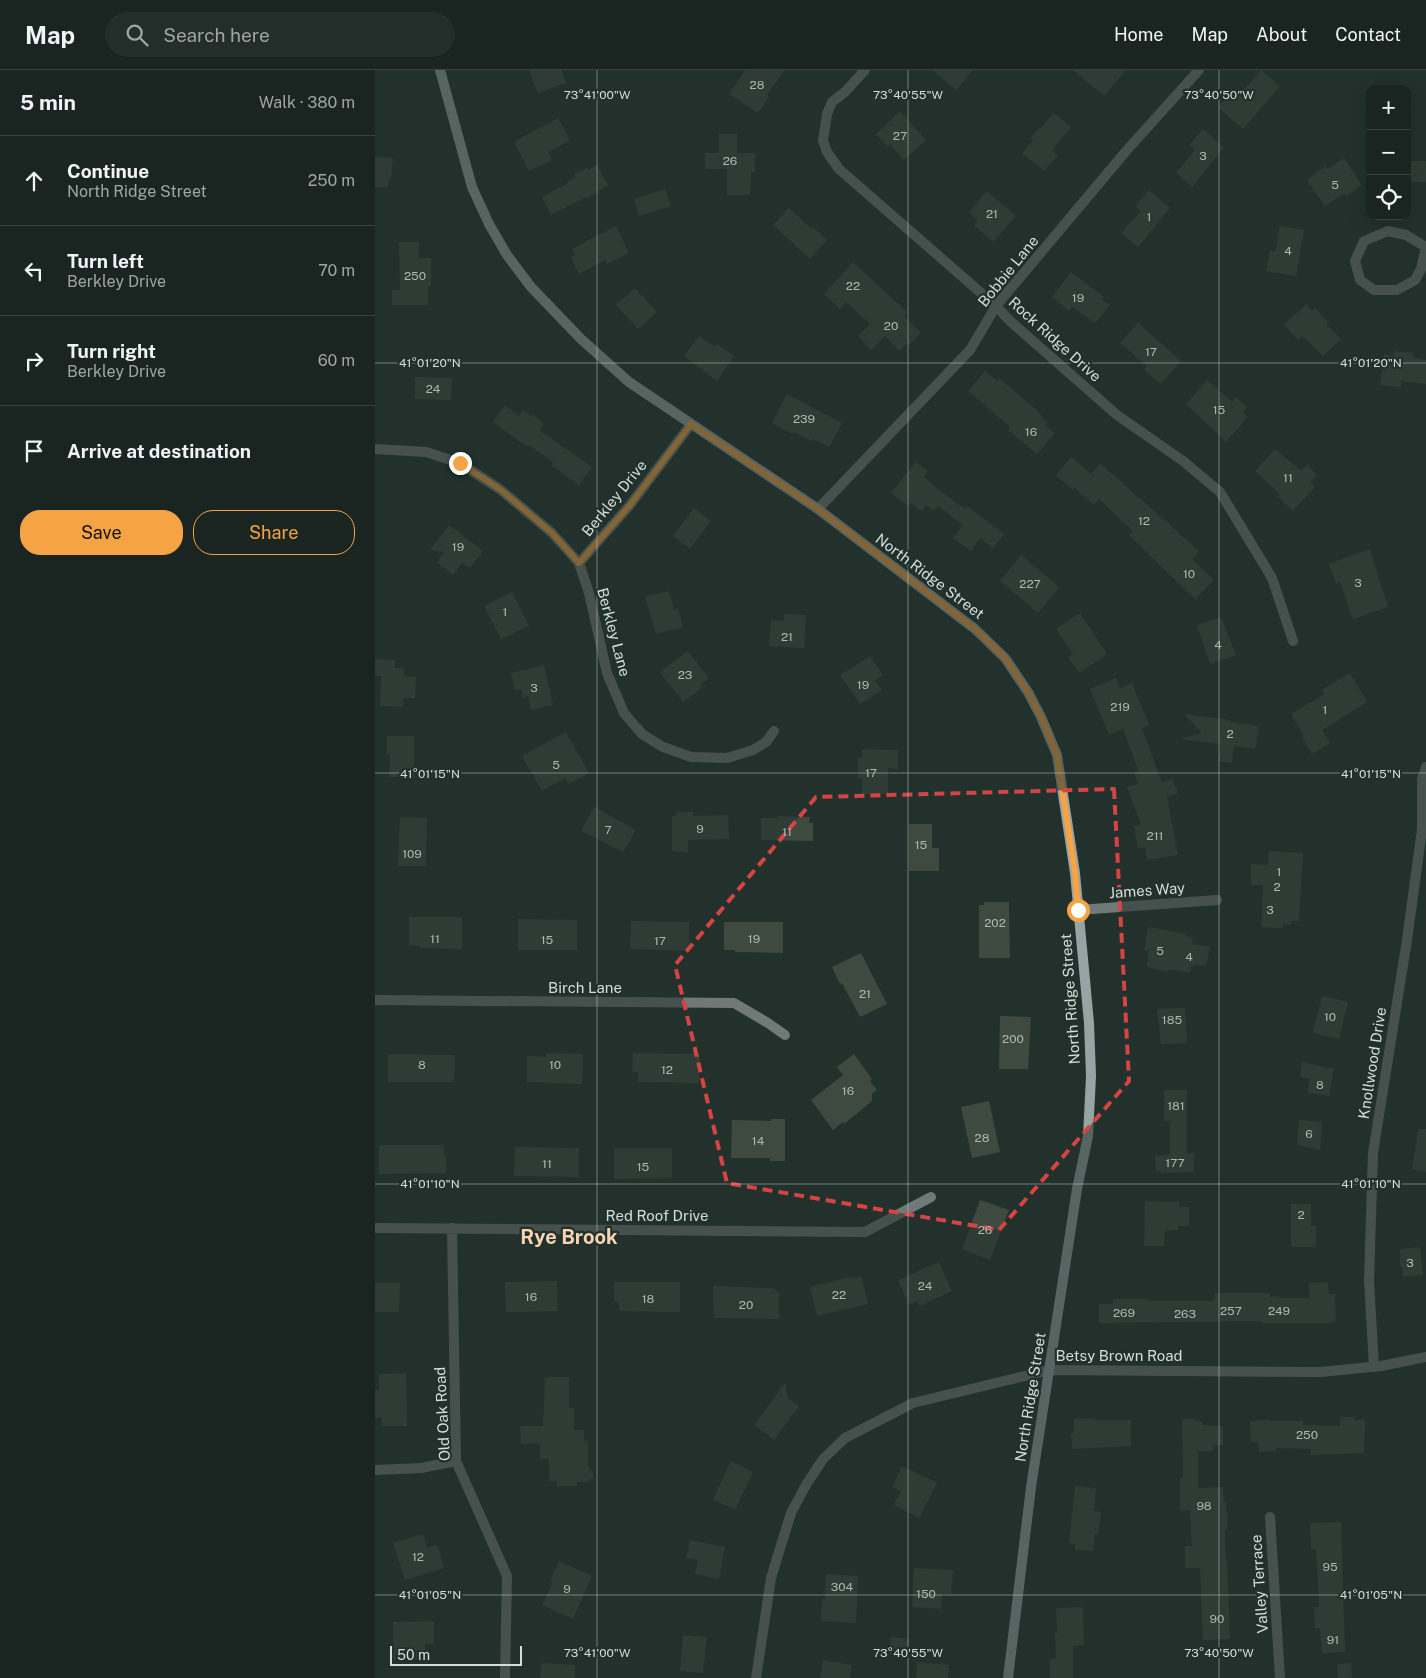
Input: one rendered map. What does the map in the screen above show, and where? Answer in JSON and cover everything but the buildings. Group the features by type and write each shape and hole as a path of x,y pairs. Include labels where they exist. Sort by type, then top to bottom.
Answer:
{"street":[{"name":"Rock Ridge Drive","path":"865,70 845,92 832,102 827,114 823,140 827,152 839,169 1117,415 1183,461 1220,492 1272,578 1293,640"},
{"name":"Bobbie Lane","path":"818,509 970,350 996,306 1127,150 1199,70"},
{"name":"North Ridge Street","path":"439,71 472,187 489,224 507,255 531,287 581,339 629,382 818,509 975,629 1005,658 1028,692 1057,755 1075,873 1089,1023 1091,1076 1088,1126 1031,1487 1008,1678"},
{"path":"1388,231 1406,235 1426,247 1421,269 1415,280 1397,290 1374,290 1360,280 1355,261 1364,241 1388,231"},
{"name":"Berkley Drive","path":"375,449 427,452 460,463 508,496 552,533 579,563 630,505 691,424"},
{"name":"Berkley Lane","path":"579,563 589,593 607,673 623,713 642,734 663,747 691,757 727,758 753,750 766,742 774,731"},
{"name":"Knollwood Drive","path":"1374,1366 1369,1281 1373,1153 1407,940 1422,830 1422,779 1426,767"},
{"name":"James Way","path":"1078,910 1217,900"},
{"name":"Birch Lane","path":"375,1000 734,1003 785,1035"},
{"name":"Red Roof Drive","path":"375,1228 865,1232 931,1197"},
{"name":"Old Oak Road","path":"452,1228 456,1461 507,1576 505,1678"},
{"name":"Betsy Brown Road","path":"755,1678 771,1578 791,1513 823,1459 845,1438 913,1403 1049,1370 1320,1372 1374,1366 1426,1357"},
{"path":"375,1470 421,1468 456,1461"},
{"name":"Valley Terrace","path":"1270,1517 1280,1678"}],"highlighted area":[{"path":"1114,789 1129,1081 999,1230 727,1183 675,965 816,797"}],"district":[{"name":"Rye Brook","path":"569,1237"}],"route":[{"path":"460,463 501,490 552,533 579,563 630,505 691,424 818,509 975,629 1005,658 1028,692 1057,755 1075,873 1078,910"}]}
